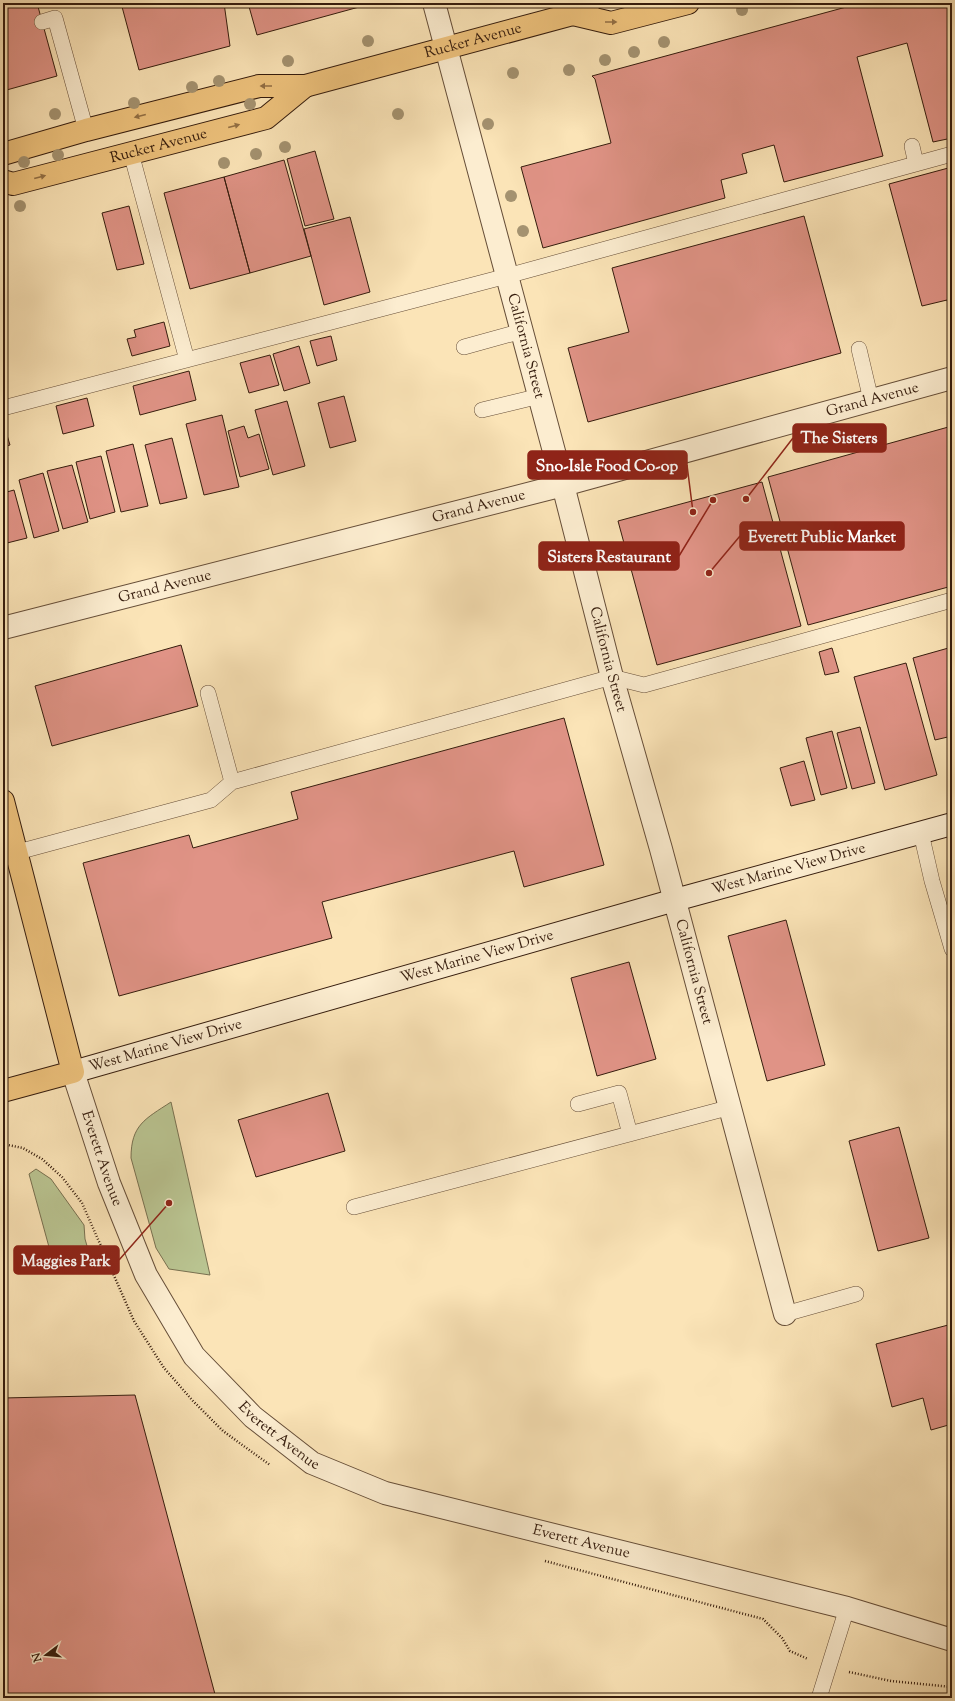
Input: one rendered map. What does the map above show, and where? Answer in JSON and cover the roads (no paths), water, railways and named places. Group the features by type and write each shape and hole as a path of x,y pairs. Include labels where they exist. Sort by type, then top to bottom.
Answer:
{"main road":[{"name":"Rucker Avenue","path":"3,154 86,130 259,86 305,86 446,48 577,7 611,23 688,3"},
{"name":"Rucker Avenue","path":"3,181 14,184 266,118 305,86"},
{"name":"Everett Avenue","path":"3,801 10,854 73,1072"},
{"name":"West Marine View Drive","path":"3,1091 73,1072"}],"street":[{"name":"California Street","path":"434,3 540,396 612,677 675,900 785,1314"},
{"name":"Grand Avenue","path":"3,628 563,485 952,378"},
{"name":"West Marine View Drive","path":"73,1072 675,900 952,824"},
{"name":"Everett Avenue","path":"73,1072 109,1184 146,1275 194,1356 253,1418 312,1463 385,1493 847,1608 952,1640"}],"lane":[{"path":"42,22 54,18 86,130"},
{"path":"912,146 916,164"},
{"path":"131,154 187,360"},
{"path":"3,408 507,276 952,154"},
{"path":"464,347 522,331"},
{"path":"859,349 871,400"},
{"path":"482,410 540,396"},
{"path":"10,854 211,800 232,782 612,677 644,685 952,600"},
{"path":"208,693 232,782"},
{"path":"921,833 932,881 952,949"},
{"path":"578,1104 619,1093 630,1134"},
{"path":"354,1207 731,1107"},
{"path":"785,1314 856,1294"},
{"path":"820,1698 847,1608"}],"place":[{"name":"The Sisters","path":"746,499"},
{"name":"Sisters Restaurant","path":"713,500"},
{"name":"Sno-Isle Food Co-op","path":"693,512"},
{"name":"Everett Public Market","path":"709,573"},
{"name":"Maggies Park","path":"169,1203"}]}
